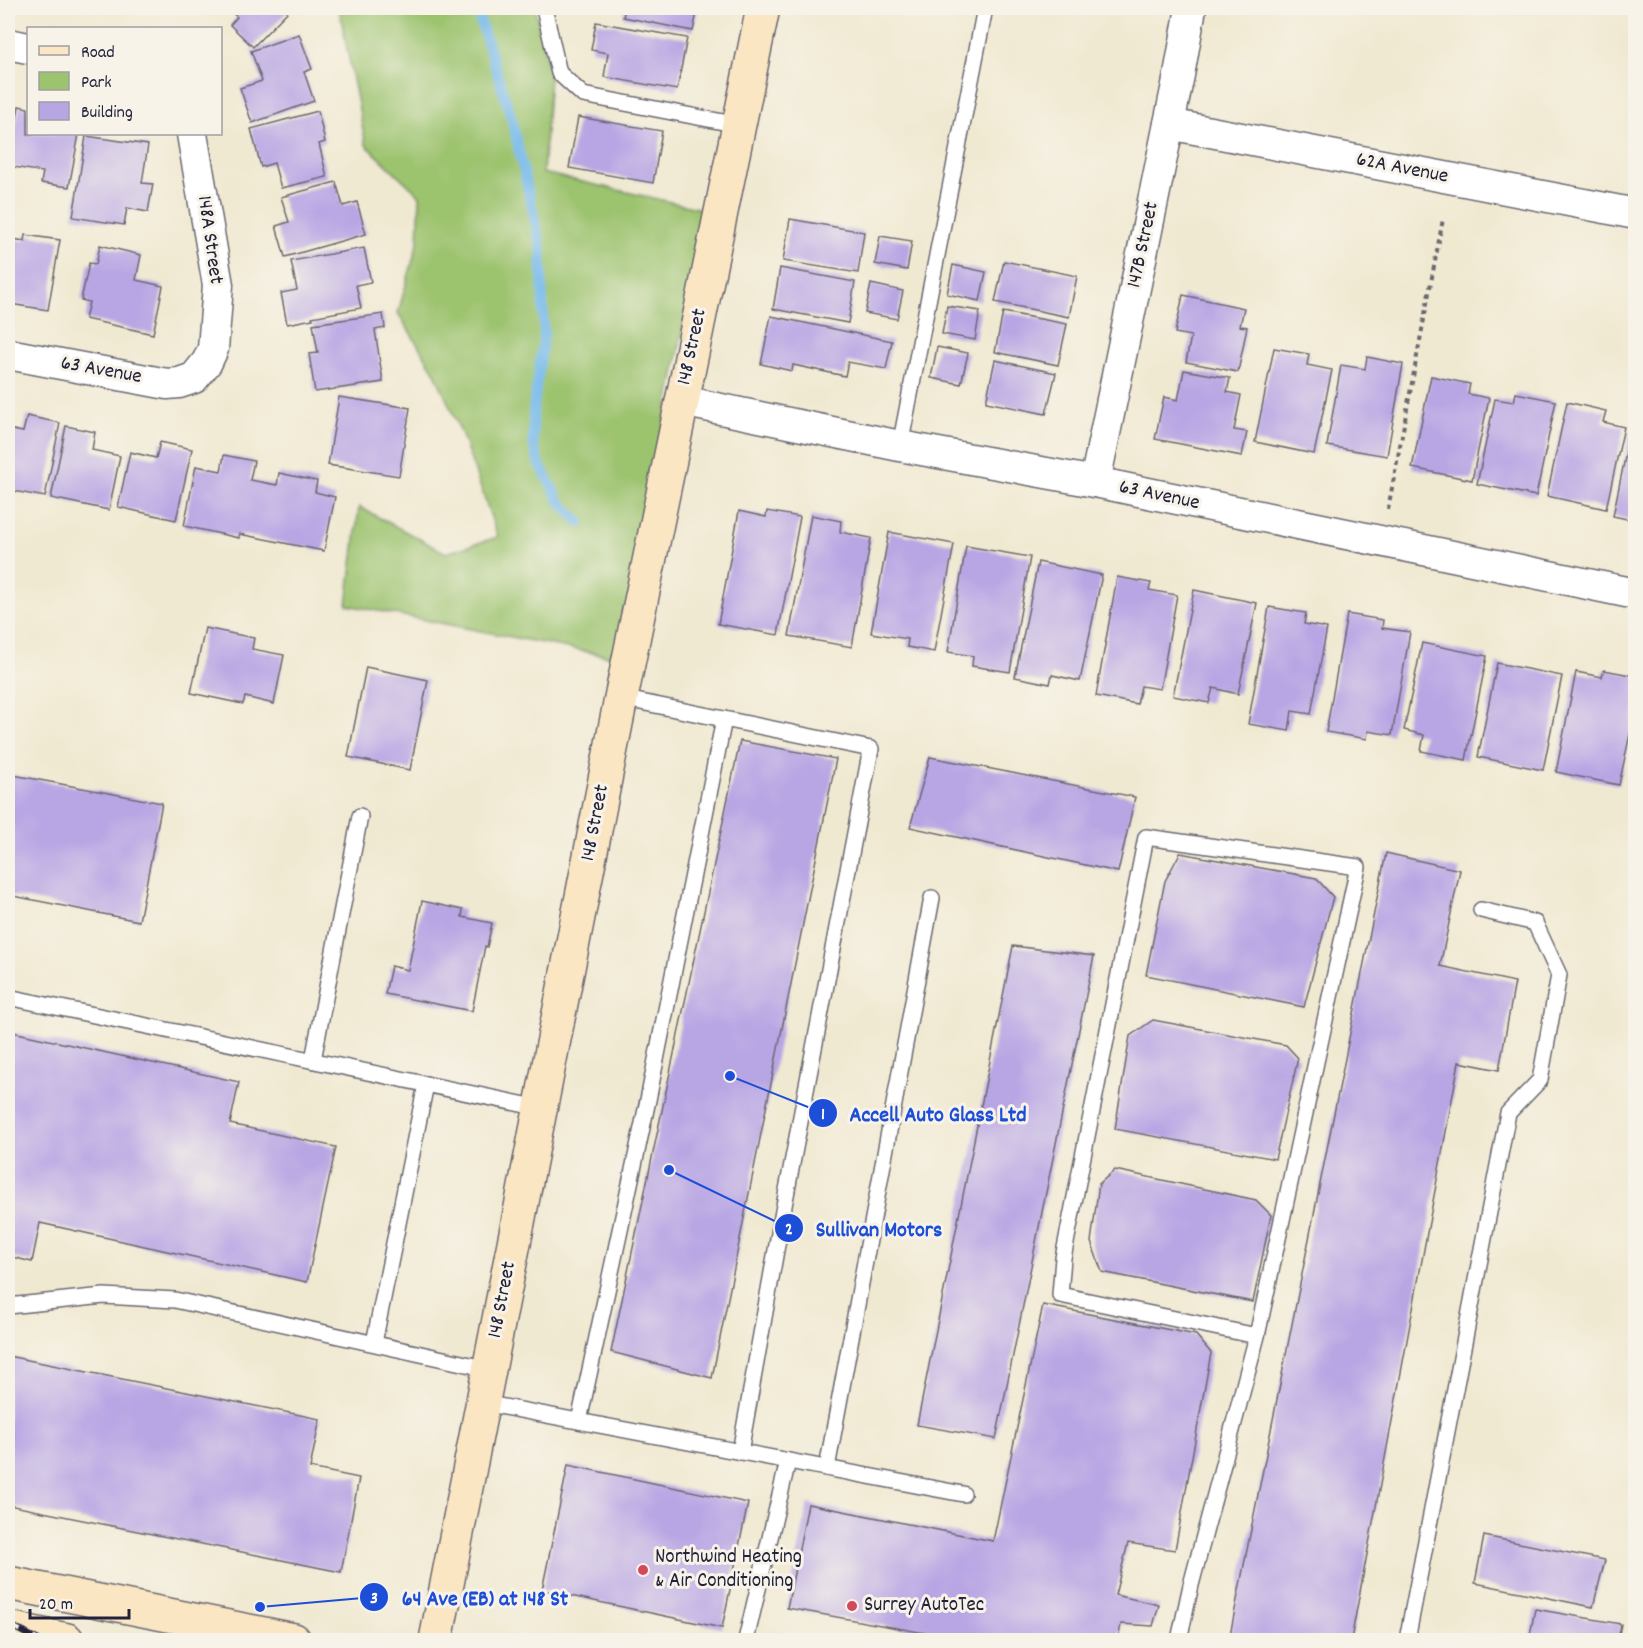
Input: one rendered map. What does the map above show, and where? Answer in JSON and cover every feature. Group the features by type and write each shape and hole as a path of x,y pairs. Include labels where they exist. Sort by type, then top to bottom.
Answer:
{"main road":[{"name":"148 Street","path":"436,1641 621,698 763,8"},
{"path":"8,1583 294,1641"},
{"path":"8,1628 67,1641"}],"street":[{"name":"147B Street","path":"1095,482 1191,8"},
{"path":"8,44 27,48"},
{"name":"62A Avenue","path":"1169,124 1635,214"},
{"name":"148A Street","path":"192,135 218,285 213,349 207,362 194,378"},
{"name":"63 Avenue","path":"8,354 167,384 194,378"},
{"name":"63 Avenue","path":"682,401 900,446 1095,482 1635,594"}],"lane":[{"path":"544,8 559,73 583,95 739,125"},
{"path":"900,446 985,8"},
{"path":"621,698 871,749 783,1211 740,1452"},
{"path":"579,1421 650,1089 724,719"},
{"path":"313,1060 360,816"},
{"path":"1179,1641 1191,1585 1257,1336 1358,867 1146,837 1063,1258 1060,1295 1257,1336"},
{"path":"827,1468 932,898"},
{"path":"1407,1641 1508,1113 1540,1080 1559,975 1535,923 1481,910"},
{"path":"8,997 540,1108"},
{"path":"374,1343 426,1084"},
{"path":"8,1306 104,1296 175,1300 489,1369"},
{"path":"483,1403 963,1494"},
{"path":"746,1641 788,1461"}],"path":[{"path":"1388,509 1443,219"}],"green space":[{"path":"339,8 535,8 550,76 543,173 706,210 619,658 347,605 359,507 446,553 498,537 461,432 434,371 398,313 418,242 420,196 366,145"}],"building":[{"path":"227,8 291,8 253,47 230,25 237,17"},
{"path":"625,8 698,8 693,31 623,17"},
{"path":"596,22 687,38 677,90 604,77 608,53 591,50"},
{"path":"299,34 312,69 304,72 314,101 252,123 240,88 262,81 251,51"},
{"path":"19,106 27,108 27,135 79,135 69,187 41,183 43,172 8,166"},
{"path":"318,111 325,142 319,144 327,177 281,188 274,163 261,167 251,129"},
{"path":"578,117 662,131 653,183 569,168"},
{"path":"86,136 148,145 142,183 153,184 148,212 127,208 124,225 73,217"},
{"path":"336,182 343,206 357,202 366,234 285,257 276,226 289,222 281,197"},
{"path":"790,219 864,232 858,273 783,261"},
{"path":"25,235 60,240 48,310 10,304 8,238 24,241"},
{"path":"880,236 912,241 907,270 875,264"},
{"path":"100,245 141,255 136,280 163,286 153,334 85,319 89,302 81,300 89,263 96,264"},
{"path":"364,248 371,282 356,285 361,308 287,324 281,293 297,290 291,261"},
{"path":"1004,261 1077,276 1069,317 995,302"},
{"path":"953,265 986,272 980,301 947,294"},
{"path":"780,268 855,282 848,323 773,309"},
{"path":"871,284 903,291 897,319 865,313"},
{"path":"1183,295 1244,308 1240,326 1247,327 1238,372 1186,362 1191,336 1175,333"},
{"path":"947,306 980,311 975,340 942,334"},
{"path":"1003,312 1067,324 1058,365 995,352"},
{"path":"383,314 385,328 375,330 383,382 315,392 309,354 318,353 313,324"},
{"path":"771,316 892,341 886,369 848,362 845,376 793,365 792,371 761,364"},
{"path":"937,347 968,353 961,384 931,378"},
{"path":"1274,348 1309,354 1307,365 1332,370 1314,454 1255,442"},
{"path":"1367,357 1403,364 1387,456 1327,446 1341,365 1365,369"},
{"path":"995,360 1056,373 1046,414 986,402"},
{"path":"1184,370 1230,378 1227,392 1241,395 1234,430 1247,432 1242,456 1155,439 1164,397 1178,400"},
{"path":"1431,376 1470,384 1468,394 1489,398 1472,480 1412,468"},
{"path":"1516,393 1556,401 1536,496 1477,484 1495,399 1514,402"},
{"path":"339,397 410,408 399,476 328,465"},
{"path":"1567,402 1606,411 1603,422 1624,427 1606,509 1547,496"},
{"path":"27,416 60,423 45,497 8,490 8,429 23,432"},
{"path":"66,426 95,432 92,450 120,456 109,510 51,498"},
{"path":"1630,433 1636,434 1636,521 1613,516"},
{"path":"160,442 192,449 176,520 118,507 130,452 156,458"},
{"path":"224,455 254,461 250,480 277,485 279,473 317,481 315,492 335,497 324,551 239,534 239,538 184,526 196,466 221,471"},
{"path":"739,511 766,517 767,511 800,517 778,635 718,624"},
{"path":"811,515 841,521 840,532 871,538 852,647 789,636"},
{"path":"889,532 954,544 934,652 907,647 908,639 871,633"},
{"path":"966,546 1030,557 1010,672 972,666 973,656 948,652"},
{"path":"1038,562 1102,575 1080,681 1052,675 1050,684 1015,677"},
{"path":"1117,577 1151,583 1149,590 1177,595 1160,689 1141,686 1137,704 1096,696"},
{"path":"1194,590 1257,603 1238,694 1213,688 1209,703 1173,696"},
{"path":"1269,607 1306,613 1304,624 1327,628 1311,714 1292,711 1289,731 1248,724"},
{"path":"1347,614 1383,620 1382,628 1410,632 1392,735 1368,731 1367,739 1326,732"},
{"path":"205,628 254,638 252,649 284,655 274,704 245,697 243,704 191,693"},
{"path":"1422,643 1487,656 1466,760 1421,751 1424,735 1404,730"},
{"path":"1497,663 1562,676 1543,770 1478,757"},
{"path":"366,667 428,680 410,770 348,757"},
{"path":"1604,670 1636,676 1636,706 1619,785 1556,772 1576,672 1602,677"},
{"path":"740,741 836,759 712,1378 611,1352"},
{"path":"930,757 1135,797 1118,872 910,827"},
{"path":"8,774 162,803 139,921 8,895"},
{"path":"1634,780 1636,780 1636,800 1631,799"},
{"path":"1180,853 1316,878 1333,897 1304,1007 1146,975 1165,881"},
{"path":"1386,853 1460,870 1440,966 1515,982 1499,1070 1459,1062 1351,1640 1229,1640"},
{"path":"422,901 463,910 462,917 492,923 472,1011 385,994 391,966 408,970"},
{"path":"1013,946 1094,956 996,1439 917,1425"},
{"path":"1153,1020 1286,1045 1298,1058 1275,1159 1115,1129 1130,1036"},
{"path":"8,1031 239,1082 230,1124 336,1147 307,1282 40,1223 32,1262 8,1256"},
{"path":"1115,1170 1256,1200 1271,1215 1253,1302 1102,1272 1091,1242 1099,1184"},
{"path":"1043,1305 1196,1335 1211,1353 1175,1550 1128,1543 1115,1595 1159,1605 1153,1626 1121,1624 1118,1640 963,1640 787,1608 808,1504 993,1541"},
{"path":"8,1356 320,1419 310,1468 359,1478 341,1572 8,1505"},
{"path":"568,1465 748,1503 722,1628 542,1590"},
{"path":"1484,1536 1605,1560 1593,1607 1475,1583"},
{"path":"1535,1609 1621,1624 1618,1640 1529,1640"}],"waterway":[{"path":"476,8 511,116 541,247 544,333 533,411 533,442 538,461 560,502 580,523"}],"railway":[{"path":"8,1624 38,1640"}],"place":[{"name":"Accell Auto Glass Ltd","path":"730,1076"},
{"name":"Sullivan Motors","path":"669,1170"},
{"name":"Northwind Heating & Air Conditioning","path":"643,1570"},
{"name":"Surrey AutoTec","path":"852,1606"},
{"name":"64 Ave (EB) at 148 St","path":"260,1607"}]}
